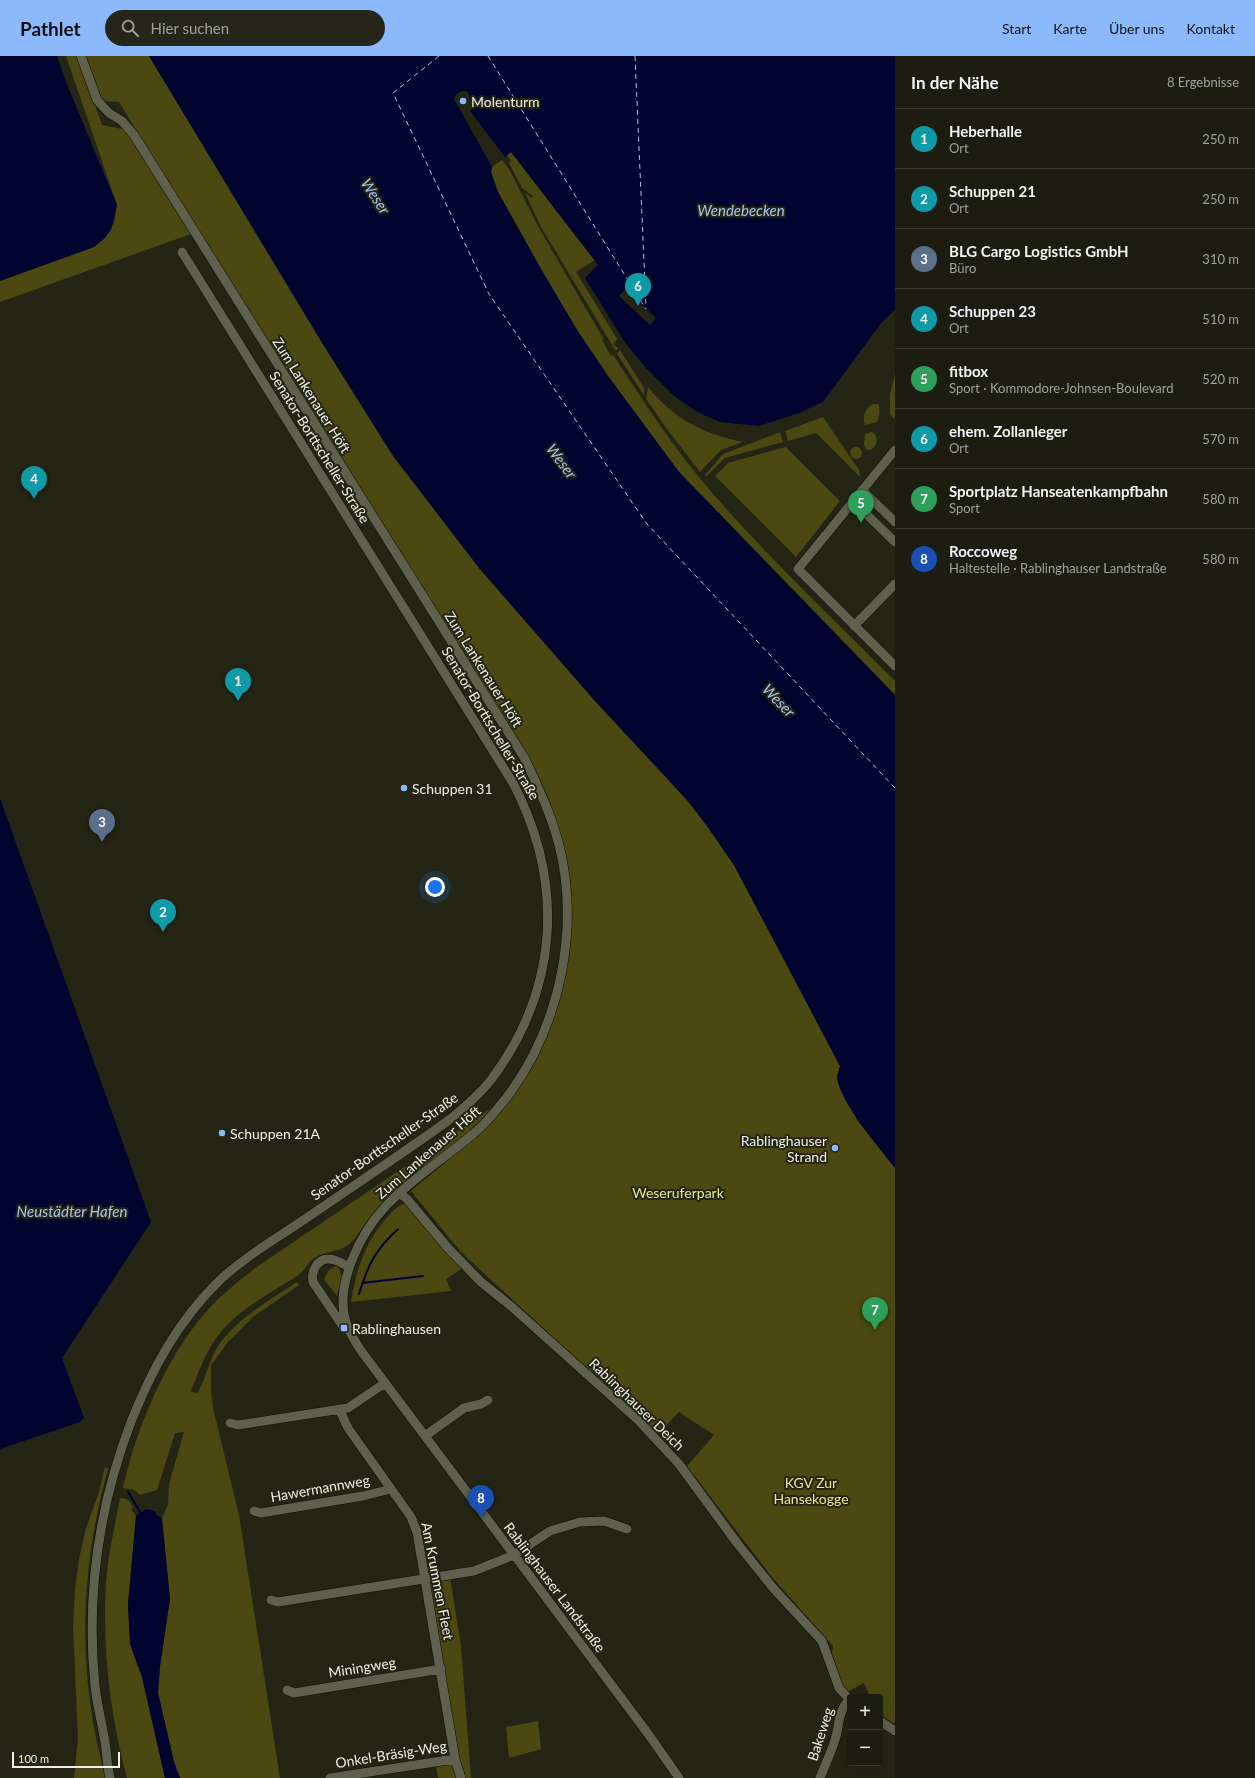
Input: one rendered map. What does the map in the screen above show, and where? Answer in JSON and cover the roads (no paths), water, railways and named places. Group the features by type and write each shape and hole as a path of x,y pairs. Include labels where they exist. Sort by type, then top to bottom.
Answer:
{"street":[{"name":"Zum Lankenauer Höft","path":"81,56 97,100 109,113 122,121 138,142 525,759 546,802 559,844 564,869 567,931 561,976 553,1007 541,1037 510,1093 475,1133 400,1193 385,1207 366,1232 349,1267 343,1296 344,1313"},
{"name":"Senator-Borttscheller-Straße","path":"110,1778 95,1685 93,1645 94,1581 100,1533 109,1487 122,1447 144,1392 164,1350 187,1316 219,1281 236,1266 450,1120 490,1081 522,1029 532,1004 540,978 547,934 548,908 543,862 530,817 513,783 182,252"},
{"path":"895,450 798,569 895,666"},
{"path":"862,490 895,522"},
{"path":"853,501 895,542"},
{"path":"854,626 895,584"},
{"name":"Rablinghauser Deich","path":"400,1193 407,1199 447,1247 481,1282 512,1307 638,1420 679,1464 737,1543 774,1589 822,1641 839,1688 847,1696"},
{"name":"Rablinghauser Landstraße","path":"349,1267 329,1259 320,1262 313,1269 313,1282 344,1328 351,1335 385,1383 649,1735 679,1778"},
{"name":"Rablinghauser Landstraße","path":"344,1313 351,1335"},
{"path":"230,1423 238,1425 348,1408 385,1383"},
{"path":"425,1436 464,1408 481,1404 488,1400"},
{"name":"Am Krummen Fleet","path":"339,1409 348,1428 411,1516 417,1532 455,1759 461,1778"},
{"name":"Hawermannweg","path":"254,1511 261,1513 363,1496 391,1489"},
{"path":"271,1600 278,1602 474,1571 514,1555 550,1531 581,1519 604,1522 627,1529"},
{"name":"Miningweg","path":"287,1690 294,1693 440,1669"},
{"name":"Bakeweg","path":"820,1778 836,1739 839,1715 847,1702"},
{"path":"883,1723 895,1730"},
{"name":"Senator-Borttscheller-Straße","path":"105,1742 116,1778"},
{"name":"Onkel-Bräsig-Weg","path":"330,1778 455,1759"}],"water":[{"path":"0,56 57,56 66,82 117,205 111,230 104,239 94,247 0,281"},
{"path":"149,56 895,56 895,310 882,322 823,402 799,413 759,426 720,422 699,413 674,396 646,368 624,341 585,278 598,265 511,152 505,157 470,111 476,106 470,99 468,92 460,92 454,99 492,167 491,172 498,192 577,330 608,376 679,472 895,695 895,1168 862,1125 846,1100 837,1078 840,1066 734,865 687,800 595,701 479,568 393,456 324,346"},
{"name":"Neustädter Hafen","path":"0,798 151,1222 62,1358 84,1418 80,1422 0,1449"},
{"path":"146,1509 155,1511 157,1515 162,1518 170,1599 160,1666 158,1693 174,1762 180,1778 165,1778 142,1677 130,1644 128,1604 136,1516"}],"waterway":[{"path":"359,1294 373,1258 383,1244 398,1229"},
{"path":"362,1283 423,1276"},
{"path":"128,1492 141,1514"}],"place":[{"name":"Molenturm","path":"463,101"},
{"name":"ehem. Zollanleger","path":"638,306"},
{"name":"Schuppen 23","path":"34,499"},
{"name":"fitbox","path":"861,523"},
{"name":"Heberhalle","path":"238,701"},
{"name":"Schuppen 31","path":"404,788"},
{"name":"BLG Cargo Logistics GmbH","path":"102,842"},
{"name":"Schuppen 21","path":"163,932"},
{"name":"Schuppen 21A","path":"222,1133"},
{"name":"Rablinghauser Strand","path":"835,1148"},
{"name":"Rablinghausen","path":"344,1328"},
{"name":"Sportplatz Hanseatenkampfbahn","path":"875,1330"},
{"name":"Roccoweg","path":"481,1518"}],"water label":[{"name":"Weser","path":"376,196"},
{"name":"Wendebecken","path":"741,210"},
{"name":"Weser","path":"562,461"},
{"name":"Weser","path":"779,700"}],"park label":[{"name":"Weseruferpark","path":"678,1192"},
{"name":"KGV Zur Hansekogge","path":"811,1490"}]}
